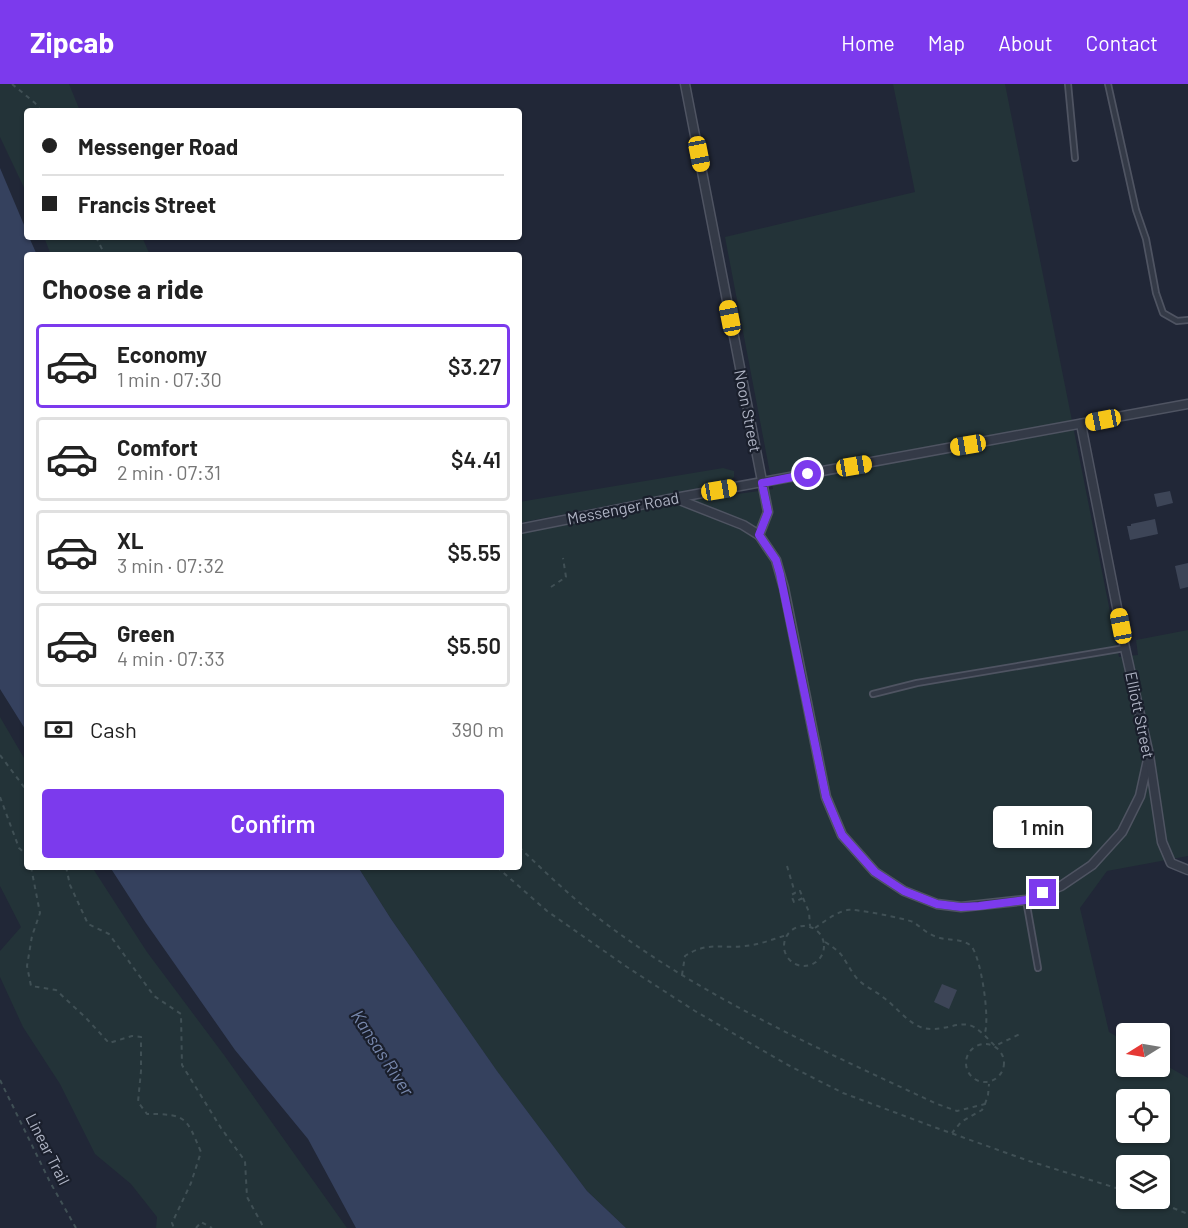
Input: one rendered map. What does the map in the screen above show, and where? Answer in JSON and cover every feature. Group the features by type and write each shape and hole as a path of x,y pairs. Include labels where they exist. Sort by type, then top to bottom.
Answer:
{"street":[{"name":"Noon Street","path":"685,84 768,512 759,535"},
{"name":"Messenger Road","path":"522,528 1188,404"},
{"name":"Elliott Street","path":"1082,424 1125,648 1149,754 1162,842 1171,863 1188,870"},
{"path":"675,498 743,525 759,535 776,560 826,797 842,835 875,872 904,891 937,904 961,907 1026,900 1061,886 1092,865 1122,832 1140,796 1149,754"}],"lane":[{"path":"1068,84 1075,158"},
{"path":"1108,84 1136,210 1146,238 1156,294 1163,313 1177,321 1188,320"},
{"path":"873,694 917,683 1125,648"},
{"path":"1026,900 1038,968"}],"path":[{"path":"12,84 39,108"},
{"path":"551,587 566,577 562,558"},
{"path":"0,755 24,787"},
{"path":"0,797 20,848 24,852"},
{"path":"522,850 602,922 682,975 813,1046 937,1104 957,1111 985,1104"},
{"path":"787,866 795,893"},
{"path":"32,870 40,913 32,936 27,966 31,986 56,990 109,1043 132,1036 141,1037 138,1102 147,1114 176,1114 189,1124 201,1152 191,1183 172,1224 174,1228"},
{"path":"67,870 70,885 88,924 109,934 154,996 181,1014 182,1065 221,1128 245,1161 247,1197 264,1228"},
{"path":"500,870 548,911 695,1011 786,1064 843,1093 1029,1161 1116,1188"},
{"path":"803,898 794,902 791,895 800,891 803,898 809,912 810,926"},
{"path":"815,928 848,909 858,910 875,915 895,916 912,922 938,938 970,945 975,951 983,987 987,1020 987,1030 984,1035"},
{"path":"825,942 820,959 810,965 793,963 786,955 784,945 787,935 794,928 810,926 820,932 825,942 843,955 862,983 884,997 910,1022 928,1030 962,1025 972,1026 995,1046 1000,1049 1002,1055 1004,1068 999,1078 989,1083 981,1083 970,1075 966,1063 967,1056 975,1046 982,1044 995,1046 1020,1035"},
{"path":"682,975 686,956 704,947 746,946 787,935"},
{"name":"Linear Trail","path":"0,1080 50,1182 76,1228"},
{"path":"952,1133 961,1122 982,1110 988,1095 989,1083"},
{"path":"1170,1207 1188,1214"},
{"path":"196,1228 201,1222 212,1228"}],"shaded area":[{"path":"0,84 69,84 79,108 24,108 24,188 0,137"},
{"path":"893,84 1005,84 1119,657 1138,655 1136,640 1188,630 1188,856 1107,871 1080,908 1109,1032 1116,1036 1116,1077 1170,1077 1170,1068 1188,1078 1188,1228 626,1228 587,1191 496,1070 391,919 360,870 522,870 522,525 773,489 725,237 915,192"},
{"path":"45,240 143,240 149,252 50,252"},
{"path":"723,468 734,471 734,477 729,482 522,522 522,502"},
{"path":"0,717 24,758 24,870 94,870 147,952 224,1055 347,1228 156,1228 157,1217 131,1184 95,1154 60,1084 23,1027 0,977 0,951 21,927 0,886"}],"water":[{"path":"0,168 24,225 24,240 30,240 36,252 24,252 24,727 0,689"},
{"name":"Kansas River","path":"112,870 360,870 391,919 497,1071 587,1191 626,1228 356,1228 308,1139 235,1050"}],"building":[{"path":"1170,491 1173,503 1157,507 1154,494"},
{"path":"1155,519 1158,534 1130,540 1127,526"},
{"path":"1188,563 1188,587 1180,589 1175,566"},
{"path":"942,984 957,990 949,1009 934,1002"}],"route":[{"path":"808,474 762,483 768,512 759,535 776,560 784,588 826,797 842,835 875,872 904,891 937,904 961,907 979,906 1026,900 1043,893"}]}
